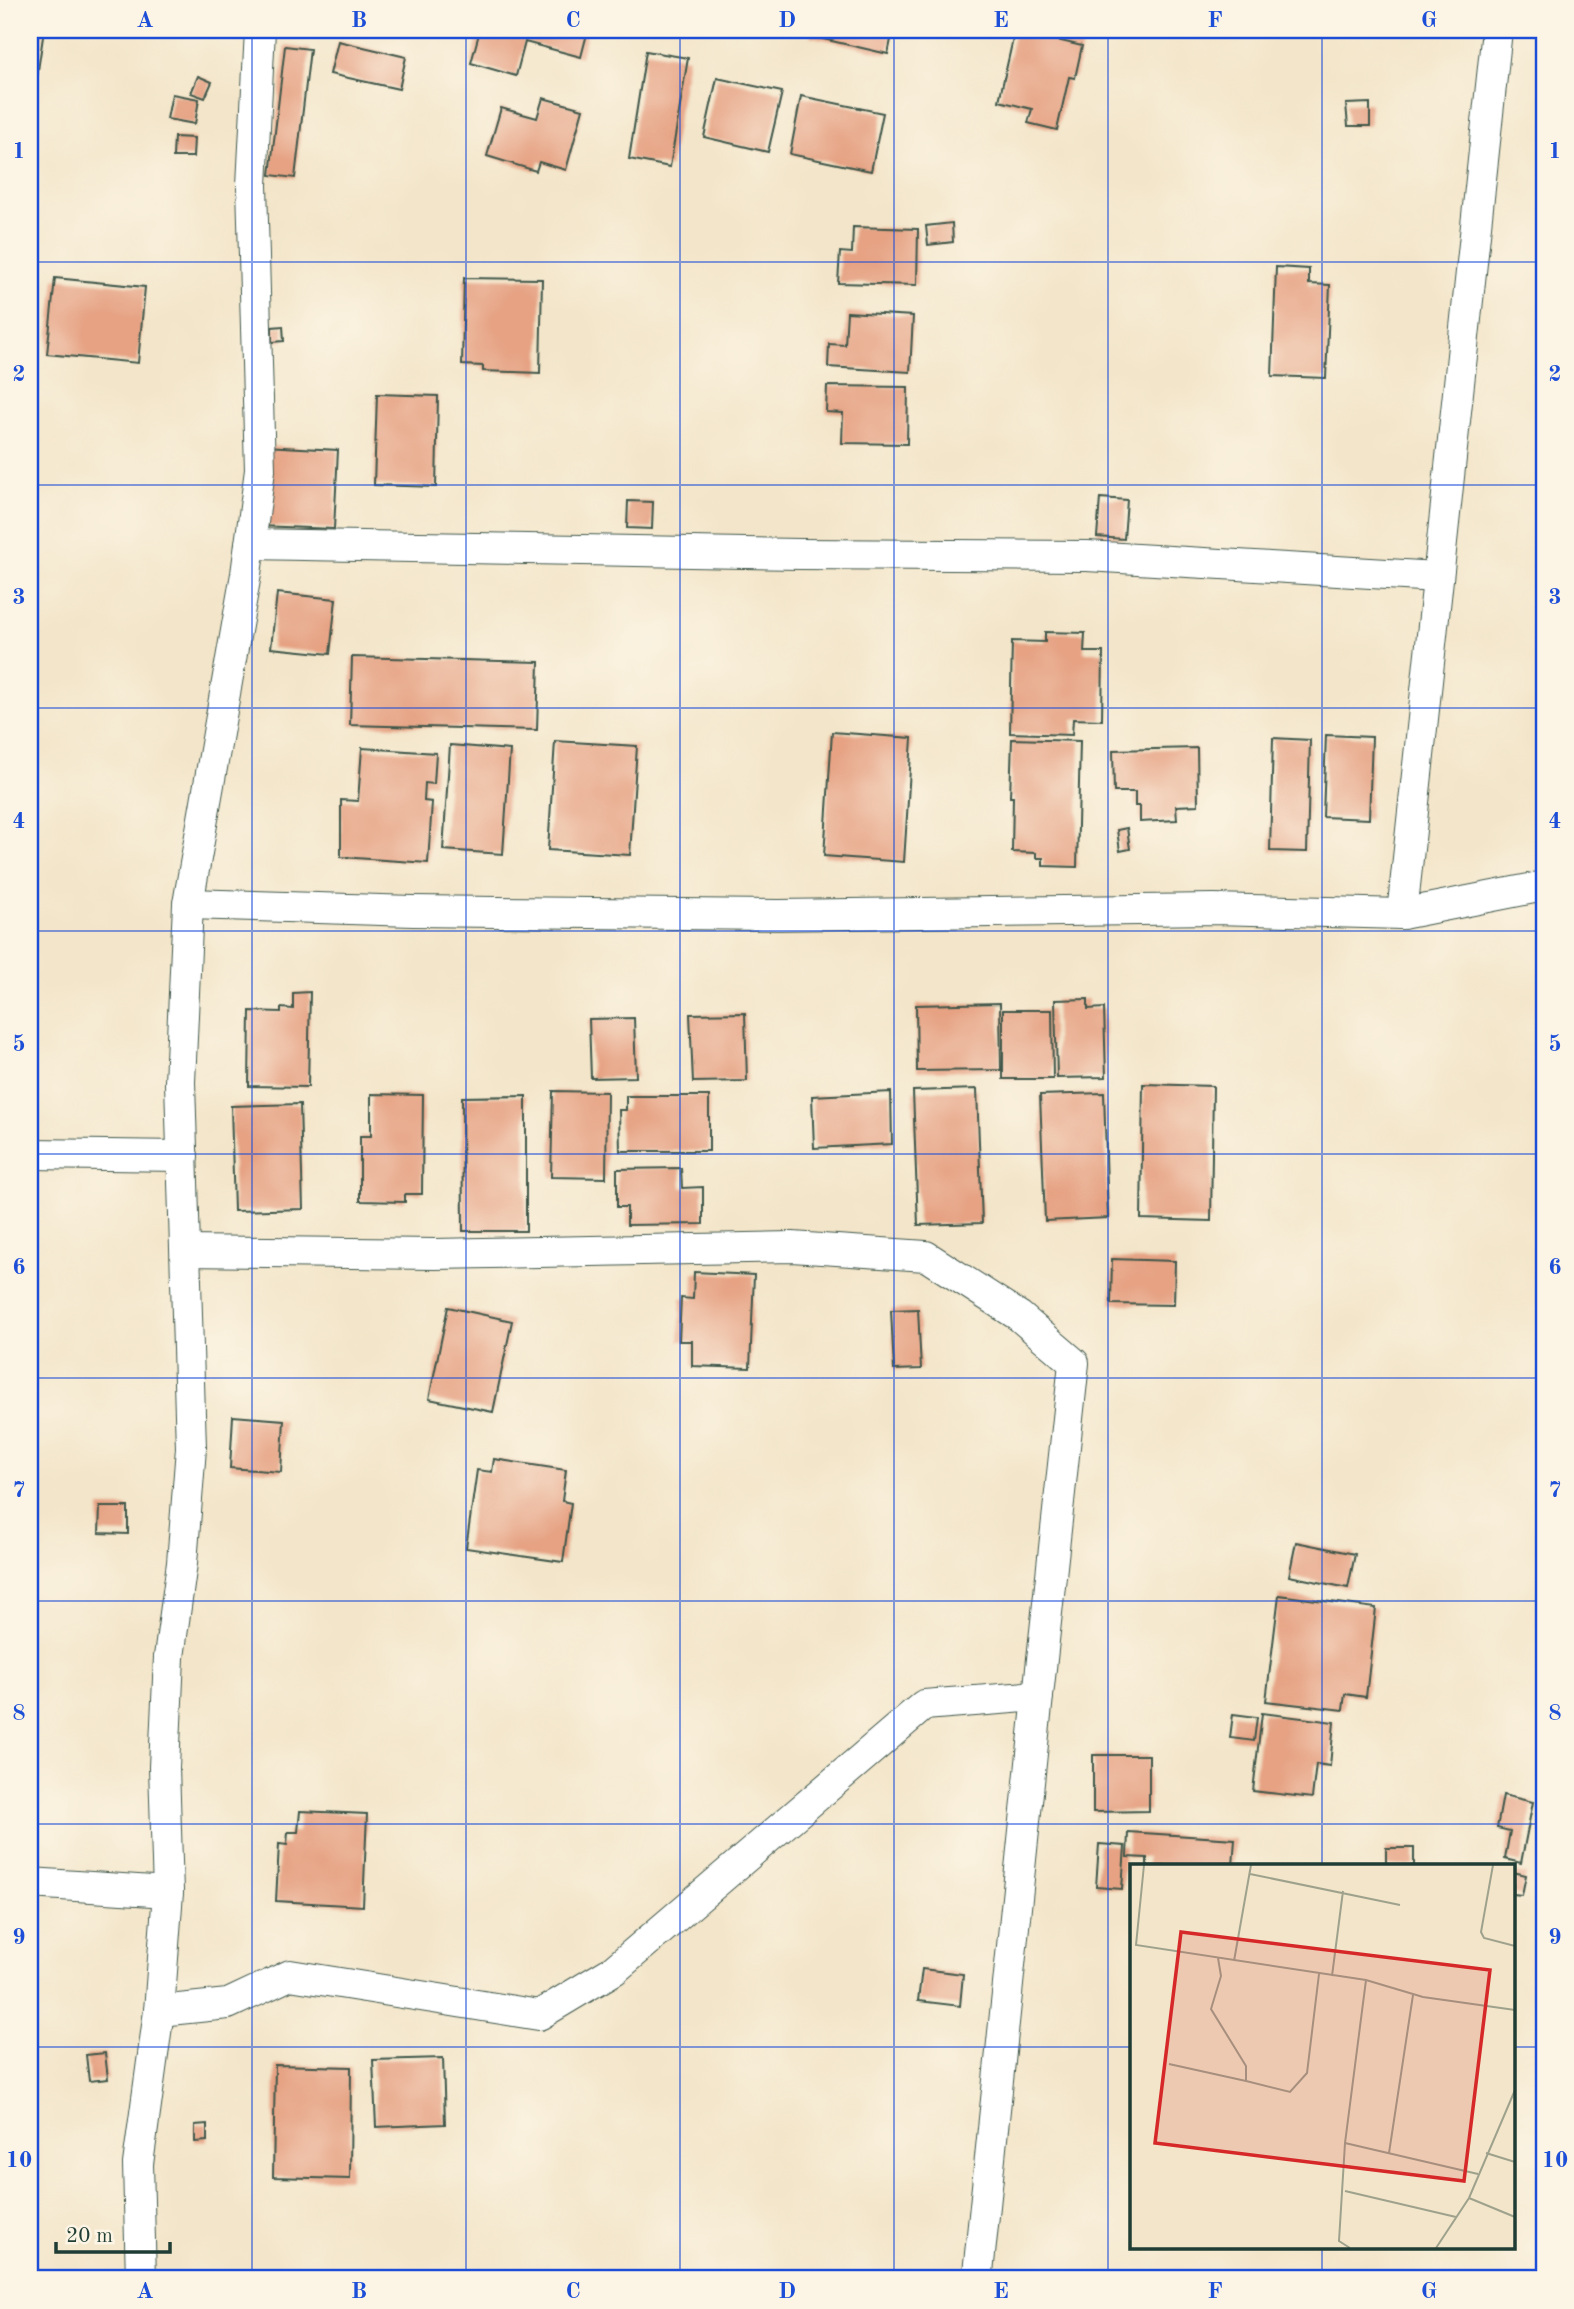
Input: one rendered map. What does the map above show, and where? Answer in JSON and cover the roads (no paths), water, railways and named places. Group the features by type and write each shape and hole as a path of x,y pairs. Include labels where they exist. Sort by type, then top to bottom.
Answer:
{"street":[{"path":"141,2279 138,2164 159,2011 169,1892 164,1767 169,1657 182,1563 191,1448 180,1082 188,904 250,544 260,470 252,185 260,30"},
{"path":"1402,914 1497,30"},
{"path":"250,544 786,554 1087,556 1437,577"},
{"path":"188,904 413,911 779,915 1214,909 1402,914 1544,886"},
{"path":"30,1154 183,1156"},
{"path":"186,1251 435,1254 792,1247 926,1256 1019,1316 1074,1363 978,2273"},
{"path":"159,2011 228,2004 290,1975 540,2015 614,1970 924,1705 1038,1696"},
{"path":"30,1883 169,1892"}]}
